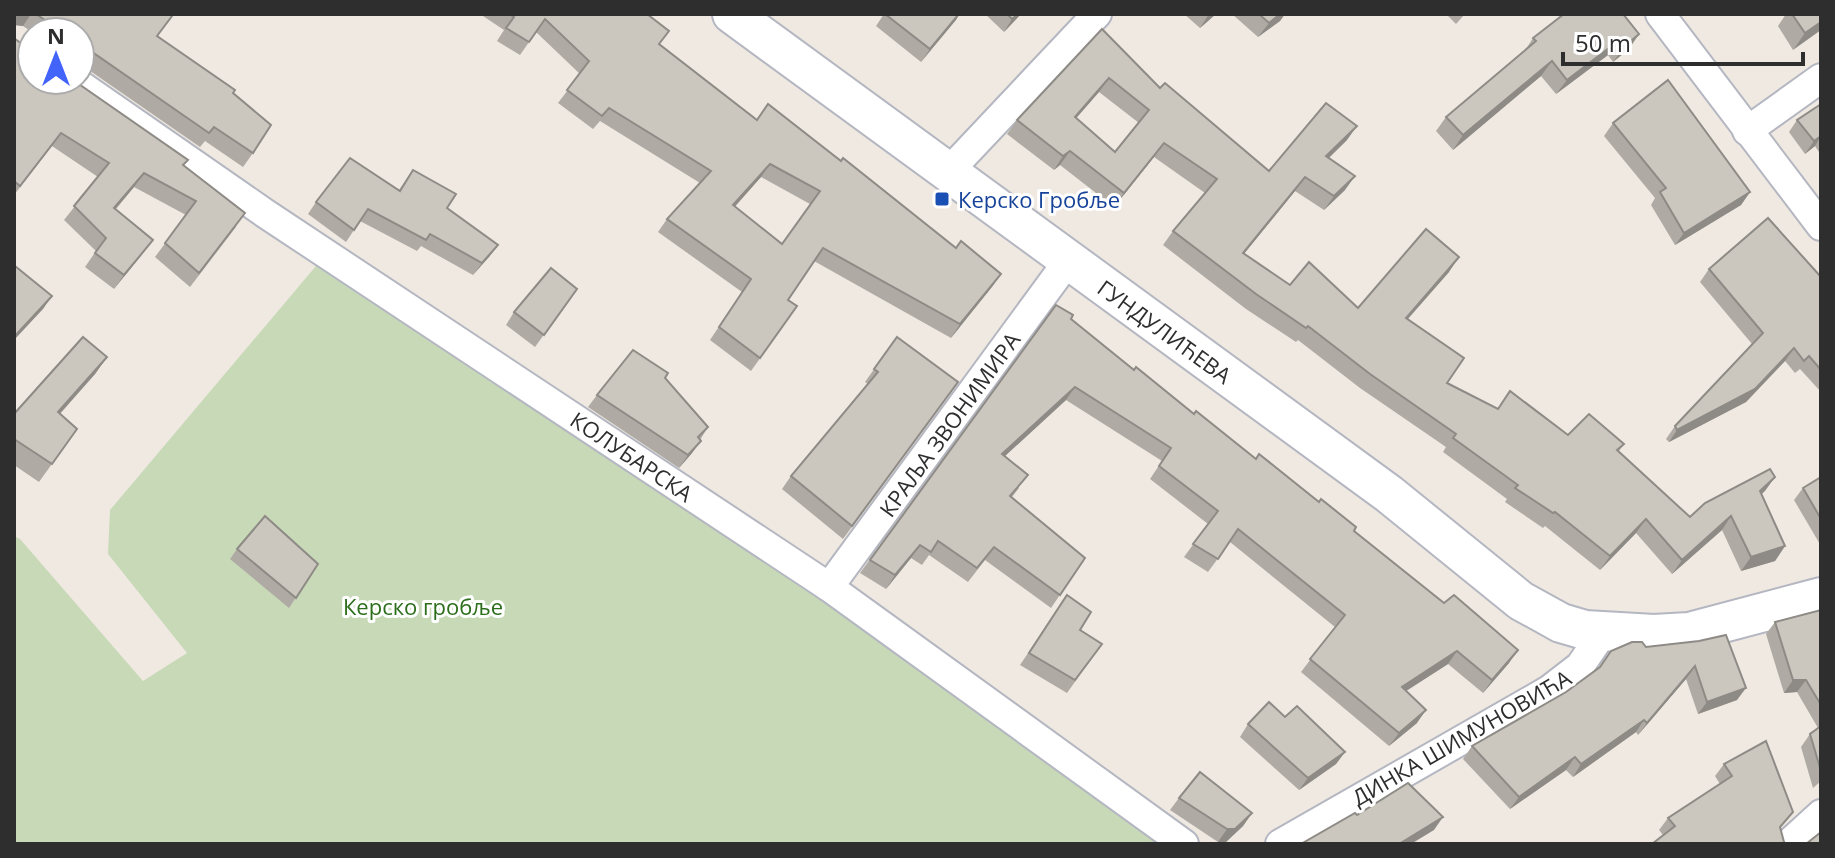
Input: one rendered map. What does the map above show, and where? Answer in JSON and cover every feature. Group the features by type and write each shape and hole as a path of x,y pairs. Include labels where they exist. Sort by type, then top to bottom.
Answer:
{"street":[{"name":"ГУНДУЛИЋЕВА","path":"732,14 1389,494 1521,601 1561,623 1585,630 1604,631"},
{"path":"949,171 1097,14"},
{"path":"1660,14 1821,226"},
{"path":"1747,131 1821,78"},
{"name":"КОЛУБАРСКА","path":"96,96 266,214 829,587 1184,844"},
{"name":"КРАЉА ЗВОНИМИРА","path":"829,587 1068,261"},
{"path":"1604,631 1654,634 1689,632 1821,597"},
{"name":"ДИНКА ШИМУНОВИЋА","path":"1280,844 1549,690 1580,666 1604,631"},
{"path":"1788,844 1821,814"}],"green space":[{"name":"Керско гробље","path":"321,260 1188,844 14,844 14,536 20,539 143,681 187,653 108,554 110,510"}],"building":[{"path":"36,14 169,14 172,16 157,36 235,90 233,93 271,125 253,153 214,127 209,133 96,55 96,16"},
{"path":"509,14 647,14 669,31 659,44 757,120 768,104 841,161 843,158 956,248 961,241 1001,274 960,324 823,248 788,300 797,306 760,358 719,327 751,279 667,219 711,171 609,108 602,116 567,90 589,61 545,19 529,42 506,28 514,17","holes":["770,164 820,191 782,244 733,205"]},
{"path":"885,14 959,14 930,49"},
{"path":"1259,14 1280,14 1269,23"},
{"path":"1564,14 1623,14 1639,34 1624,47 1618,41 1567,80 1552,61 1463,135 1446,117"},
{"path":"1792,14 1821,14 1821,22 1805,33"},
{"path":"1102,29 1160,88 1165,83 1269,171 1326,103 1357,126 1326,156 1355,176 1334,196 1305,177 1243,253 1290,285 1309,262 1358,308 1426,229 1459,257 1406,318 1464,358 1447,383 1498,409 1510,391 1568,435 1589,414 1624,444 1617,450 1690,517 1705,503 1770,469 1775,477 1760,491 1785,546 1751,557 1731,516 1682,560 1646,519 1610,556 1555,512 1515,488 1518,485 1453,438 1456,434 1308,326 1306,328 1256,294 1173,231 1217,179 1164,143 1124,193 1070,151 1063,156 1017,120","holes":["1109,78 1149,110 1115,152 1075,117"]},
{"path":"14,38 16,96 96,96 188,160 183,165 245,213 199,273 165,243 196,201 144,173 114,208 153,240 124,275 95,253 106,238 74,206 109,163 61,133 20,186 14,181"},
{"path":"1668,80 1750,192 1684,233 1660,192 1666,188 1613,123"},
{"path":"1821,104 1821,136 1814,141 1797,120"},
{"path":"350,158 400,191 413,170 456,194 447,208 498,245 482,263 430,234 426,240 368,209 354,230 316,202"},
{"path":"1768,218 1821,277 1821,370 1809,356 1804,361 1794,348 1755,389 1677,430 1675,426 1763,333 1709,269"},
{"path":"14,267 52,296 14,337"},
{"path":"551,268 577,289 544,335 514,312"},
{"path":"1056,305 1073,315 1071,319 1194,414 1196,411 1256,459 1259,454 1319,502 1321,499 1356,527 1354,531 1444,603 1454,595 1518,650 1492,680 1457,651 1402,687 1426,710 1399,733 1310,659 1345,615 1238,529 1218,559 1193,544 1218,511 1159,466 1171,448 1075,387 1002,454 1028,475 1010,496 1085,558 1060,595 994,547 977,568 938,541 931,552 920,545 895,575 870,560"},
{"path":"83,337 107,357 58,412 77,429 52,464 14,439 14,414"},
{"path":"897,337 958,382 852,526 791,476 878,372 874,369"},
{"path":"633,350 668,373 665,378 708,427 698,437 701,441 688,455 597,395"},
{"path":"1821,477 1821,519 1803,488"},
{"path":"265,516 318,564 296,598 237,549"},
{"path":"1067,595 1091,612 1080,630 1102,644 1075,680 1029,653"},
{"path":"1821,610 1821,705 1806,680 1793,680 1775,622"},
{"path":"1726,635 1746,688 1707,702 1695,666 1647,723 1644,720 1581,764 1575,757 1519,797 1472,746 1566,692 1600,667 1611,651 1632,642 1642,642 1646,647"},
{"path":"1269,702 1285,717 1297,706 1345,752 1308,778 1248,724"},
{"path":"1821,726 1821,771 1810,734"},
{"path":"1766,741 1793,812 1780,827 1786,844 1652,844 1675,826 1668,818 1732,776 1724,764"},
{"path":"1200,772 1252,813 1235,829 1227,829 1179,798"},
{"path":"1408,783 1443,817 1399,844 1301,844 1355,813 1357,815"},
{"path":"1821,832 1821,844 1806,844"}],"place":[{"name":"Керско Гробље","path":"942,199"}]}
